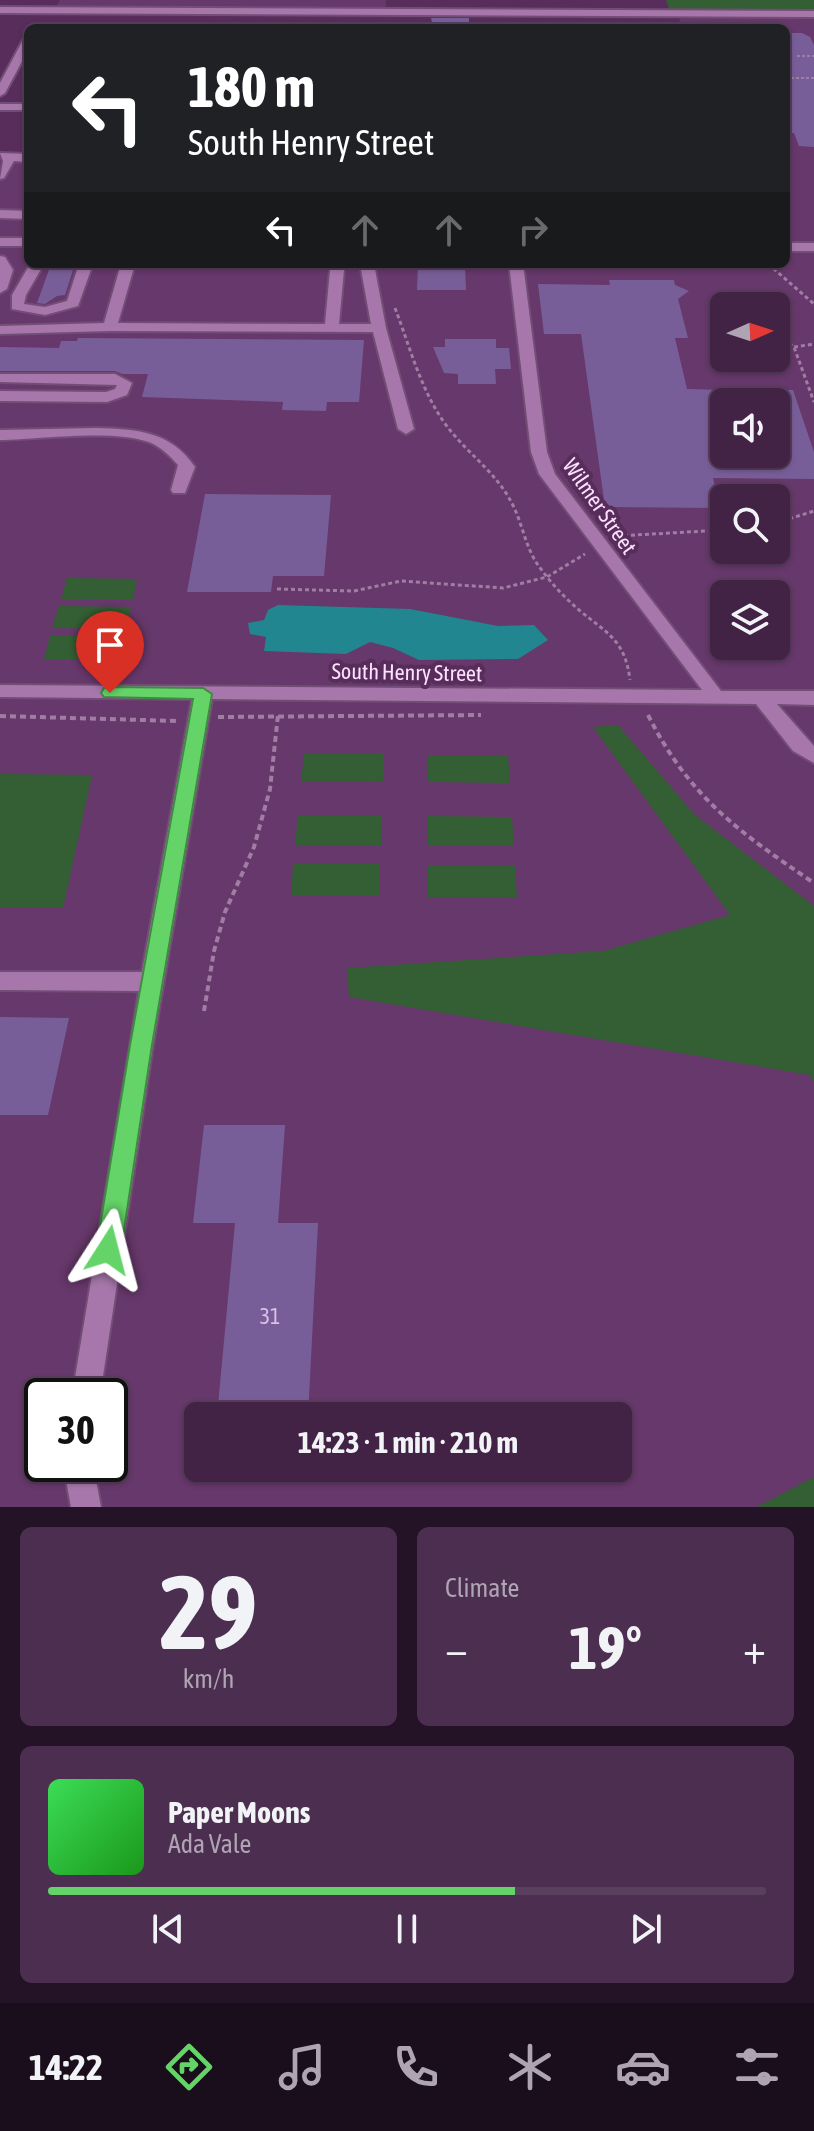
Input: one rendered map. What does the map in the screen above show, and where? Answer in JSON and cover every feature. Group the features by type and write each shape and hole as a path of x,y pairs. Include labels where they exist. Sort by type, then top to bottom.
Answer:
{"street":[{"path":"172,16 179,0"},
{"path":"343,12 345,0"},
{"path":"409,24 410,0"},
{"path":"543,0 544,12"},
{"path":"656,0 664,24"},
{"path":"0,10 172,16 209,6 343,12 814,14"},
{"path":"277,8 281,23"},
{"path":"382,12 383,24"},
{"path":"560,13 561,24"},
{"path":"783,14 814,26"},
{"path":"0,93 24,56"},
{"path":"0,107 24,107"},
{"path":"3,164 24,159"},
{"path":"0,214 24,215"},
{"path":"1,244 24,242"},
{"path":"790,247 814,247"},
{"path":"0,260 6,270 0,289"},
{"path":"35,268 19,295 17,306 49,311 73,303 85,268"},
{"path":"110,327 127,268"},
{"path":"332,328 338,268"},
{"path":"367,268 379,328 406,429"},
{"name":"Wilmer Street","path":"516,268 539,452 547,474 715,696"},
{"path":"0,330 110,327 379,328"},
{"path":"0,378 115,378 125,383 122,392 107,397 0,396"},
{"path":"0,435 149,437 168,447 187,467 179,490"},
{"name":"South Henry Street","path":"0,691 814,698"},
{"path":"89,1378 152,982 203,694"},
{"path":"761,697 800,746 814,756"},
{"path":"0,981 152,982"},
{"path":"81,1482 86,1507"}],"path":[{"path":"797,56 814,56"},
{"path":"790,78 814,78"},
{"path":"771,268 814,304"},
{"path":"394,304 440,416 472,455 486,466 510,498 528,548 547,577 575,609 599,622 614,638 629,661 630,680 641,680"},
{"path":"790,344 794,347 814,402"},
{"path":"794,347 814,344"},
{"path":"790,519 814,511"},
{"path":"277,589 354,591 401,581 503,588 547,577 609,539 628,533 710,530"},
{"path":"674,697 672,715 648,715 681,776 713,810 814,883"},
{"path":"0,716 198,721 228,715 494,715"},
{"path":"204,1011 217,938 254,847 270,789 278,715"}],"shaded area":[{"path":"60,0 386,0 386,9 57,6"},
{"path":"666,0 814,0 814,10 669,9"},
{"path":"814,17 814,1507 0,1507 0,154 24,154 24,268 790,268 790,24 681,24 679,18"},
{"path":"67,578 137,579 133,600 61,600"},
{"path":"278,605 410,609 498,626 534,625 548,640 518,659 419,660 370,642 346,654 264,651 266,637 250,634 248,623 264,620 268,610"},
{"path":"59,606 131,607 126,629 52,628"},
{"path":"50,636 124,636 119,659 44,659"},
{"path":"618,725 695,815 814,906 814,1082 810,1075 349,997 347,968 603,951 730,915 593,727"},
{"path":"304,754 384,754 383,782 301,781"},
{"path":"428,755 508,755 510,783 428,782"},
{"path":"0,774 92,775 63,908 0,907"},
{"path":"298,815 382,816 381,845 295,845"},
{"path":"428,816 512,817 514,846 428,846"},
{"path":"293,864 379,864 379,896 291,896"},
{"path":"428,866 515,866 517,898 428,897"},
{"path":"814,1477 814,1507 757,1507"}],"building":[{"path":"431,18 469,18 469,24 432,24"},
{"path":"790,33 802,33 810,37 814,45 814,147 799,146 794,133 790,133"},
{"path":"50,268 74,268 65,295 45,304 37,303"},
{"path":"418,268 465,268 466,290 417,290"},
{"path":"609,280 674,280 675,285 689,291 678,299 688,338 675,338 687,389 710,390 710,468 790,468 790,390 793,390 814,452 814,479 713,478 710,508 605,507 581,334 544,334 538,284 610,285"},
{"path":"78,338 364,340 359,402 327,402 326,411 282,410 283,402 142,397 148,374 0,371 0,347 59,348 61,341 77,341"},
{"path":"445,339 496,339 496,348 509,348 511,369 495,369 496,384 458,384 458,374 444,373 433,347 445,347"},
{"path":"205,494 331,495 324,576 273,576 271,592 187,592"},
{"path":"0,1017 69,1018 48,1115 0,1115"},
{"path":"204,1125 285,1125 278,1223 318,1223 309,1402 218,1402 235,1223 193,1223"}],"route":[{"path":"108,1250 203,694 110,693"}]}
